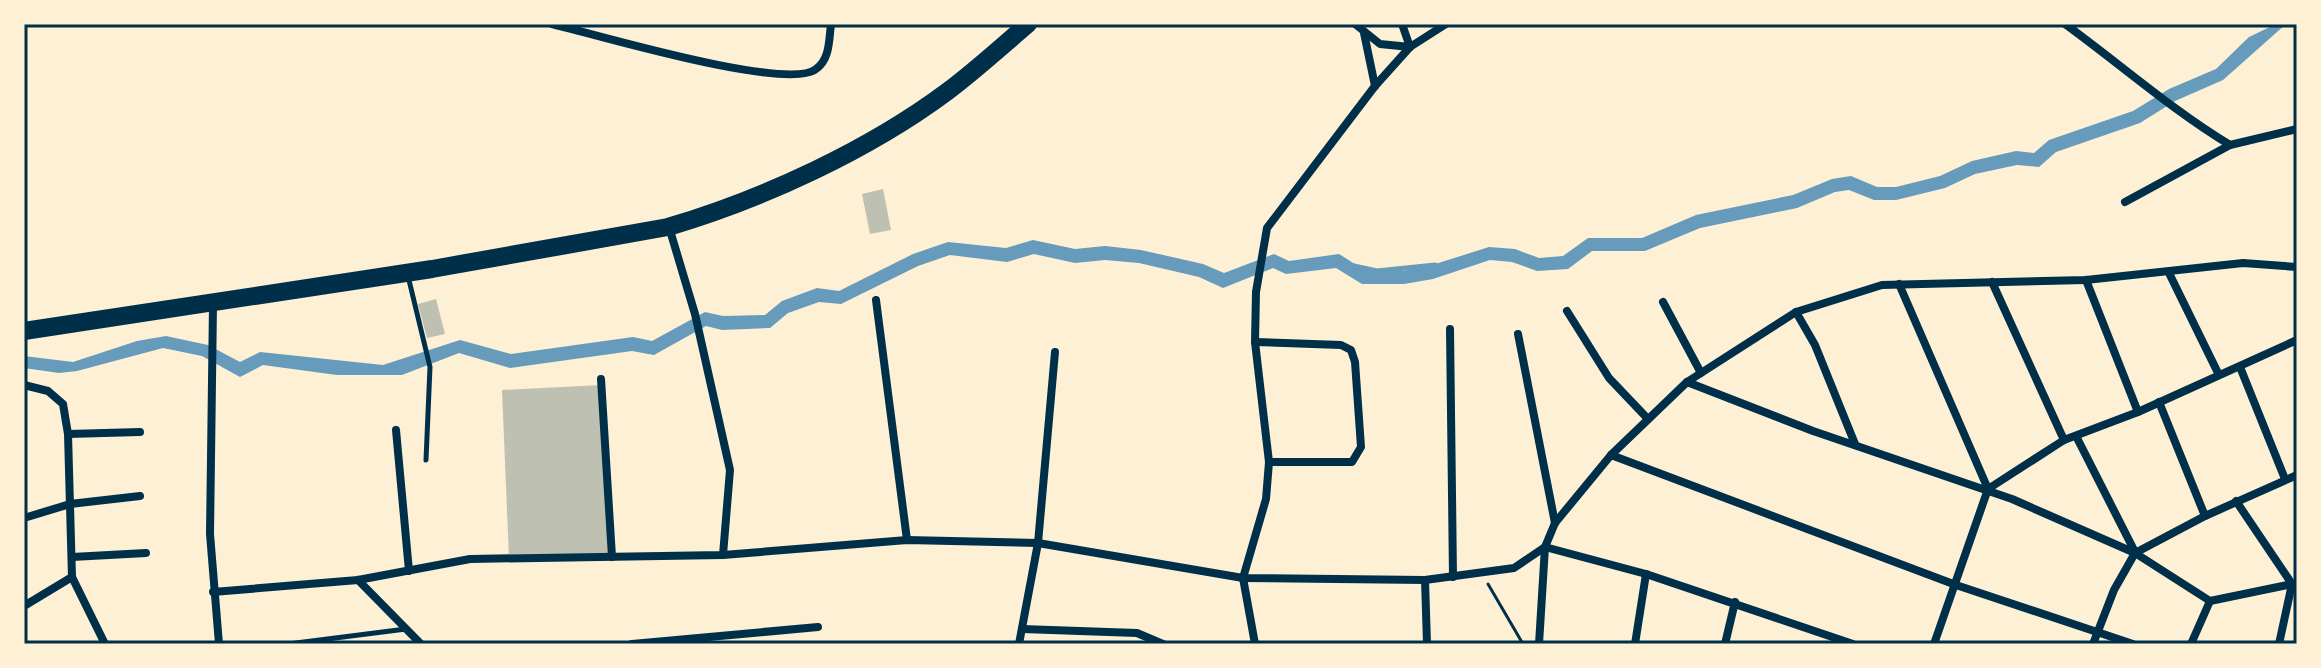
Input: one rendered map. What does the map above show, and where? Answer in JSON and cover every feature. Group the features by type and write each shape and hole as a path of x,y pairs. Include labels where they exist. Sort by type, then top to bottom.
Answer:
{"highway":[{"path":"24,331 407,273 668,227 789,183 845,154 947,92 1028,24"}],"street":[{"path":"552,24 725,67 769,74 805,75 817,69 827,54 831,24"},
{"path":"1355,24 1364,33 1390,47 1410,47"},
{"path":"1402,24 1410,47"},
{"path":"1255,644 1243,578 1266,499 1269,462 1255,342 1256,292 1267,228 1375,86 1410,47 1446,24"},
{"path":"2065,24 2152,88 2189,120 2230,145"},
{"path":"1364,33 1375,86"},
{"path":"2125,202 2230,145 2297,129"},
{"path":"668,227 695,314 730,470 723,555"},
{"path":"1539,644 1545,547 1555,523 1611,455 1687,382 1796,312 1882,285 2086,280 2243,263 2297,267"},
{"path":"2169,273 2218,373"},
{"path":"2086,280 2138,412"},
{"path":"1992,282 2064,440"},
{"path":"1899,284 1988,489"},
{"path":"876,300 907,540"},
{"path":"1663,302 1701,373"},
{"path":"213,304 213,592 219,644"},
{"path":"1567,311 1609,378 1648,419"},
{"path":"1796,312 1821,357 1855,444"},
{"path":"1450,329 1453,577"},
{"path":"1518,334 1555,523"},
{"path":"1934,644 1988,489 2064,440 2138,412 2218,373 2240,367 2297,340"},
{"path":"1255,342 1341,345 1351,350 1355,362 1359,456 1352,462 1269,462"},
{"path":"1019,644 1038,543 1055,352"},
{"path":"2240,367 2285,479"},
{"path":"601,379 612,557"},
{"path":"1687,382 1988,489 2135,553 2210,601 2295,583"},
{"path":"24,385 57,397 63,404 68,434 72,577 105,644"},
{"path":"2159,402 2205,516"},
{"path":"396,430 409,571"},
{"path":"68,434 140,432"},
{"path":"2076,436 2135,553"},
{"path":"1611,455 1956,585 2133,644"},
{"path":"2093,644 2114,590 2135,553 2236,501 2297,475"},
{"path":"24,518 70,504 140,496"},
{"path":"2236,501 2295,583"},
{"path":"213,592 358,580 470,559 723,555 907,540 1038,543 1243,578 1425,580 1514,568 1545,547 1735,602 1853,644"},
{"path":"72,557 146,553"},
{"path":"1635,644 1646,574"},
{"path":"24,606 72,577"},
{"path":"358,580 421,644"},
{"path":"1425,580 1427,644"},
{"path":"2279,644 2295,583"},
{"path":"2191,644 2210,601"},
{"path":"1725,644 1735,602"},
{"path":"632,644 818,627"},
{"path":"1022,629 1137,633 1163,644"},
{"path":"1137,633 1137,644"}],"lane":[{"path":"407,273 429,364 426,460"},
{"path":"288,644 407,629"}],"path":[{"path":"1482,574 1523,644"}],"water":[{"path":"2276,24 2286,24 2223,80 2175,101 2140,123 2056,152 2039,167 2017,165 1975,174 1945,188 1896,200 1874,200 1849,190 1835,192 1797,208 1700,228 1645,251 1592,251 1568,269 1537,271 1512,262 1490,260 1433,279 1404,284 1362,284 1336,268 1286,274 1273,268 1223,288 1199,277 1139,263 1105,260 1075,263 1034,254 1007,262 950,255 918,266 841,304 819,302 788,313 770,328 722,330 706,326 654,355 632,351 510,368 459,353 402,375 337,375 263,365 240,377 202,356 163,348 77,371 59,373 24,368 24,356 73,362 137,341 166,336 208,345 240,362 260,352 383,365 460,340 511,354 633,337 652,341 705,312 723,316 765,315 782,301 817,288 839,291 913,254 948,242 1006,248 1033,240 1075,249 1105,246 1141,250 1203,264 1224,273 1274,254 1289,261 1339,254 1366,271 1403,271 1429,266 1489,247 1515,249 1539,258 1563,256 1588,238 1642,238 1696,215 1793,195 1832,179 1851,176 1877,187 1896,187 1940,176 1972,161 2016,151 2034,153 2049,140 2133,111 2169,89 2216,69 2249,37"}],"building":[{"path":"883,189 891,230 870,234 862,194"},
{"path":"436,299 445,334 427,338 418,304"},
{"path":"602,385 608,553 509,558 502,390"}],"waterway":[{"path":"1354,266 1377,271 1435,265"}]}
